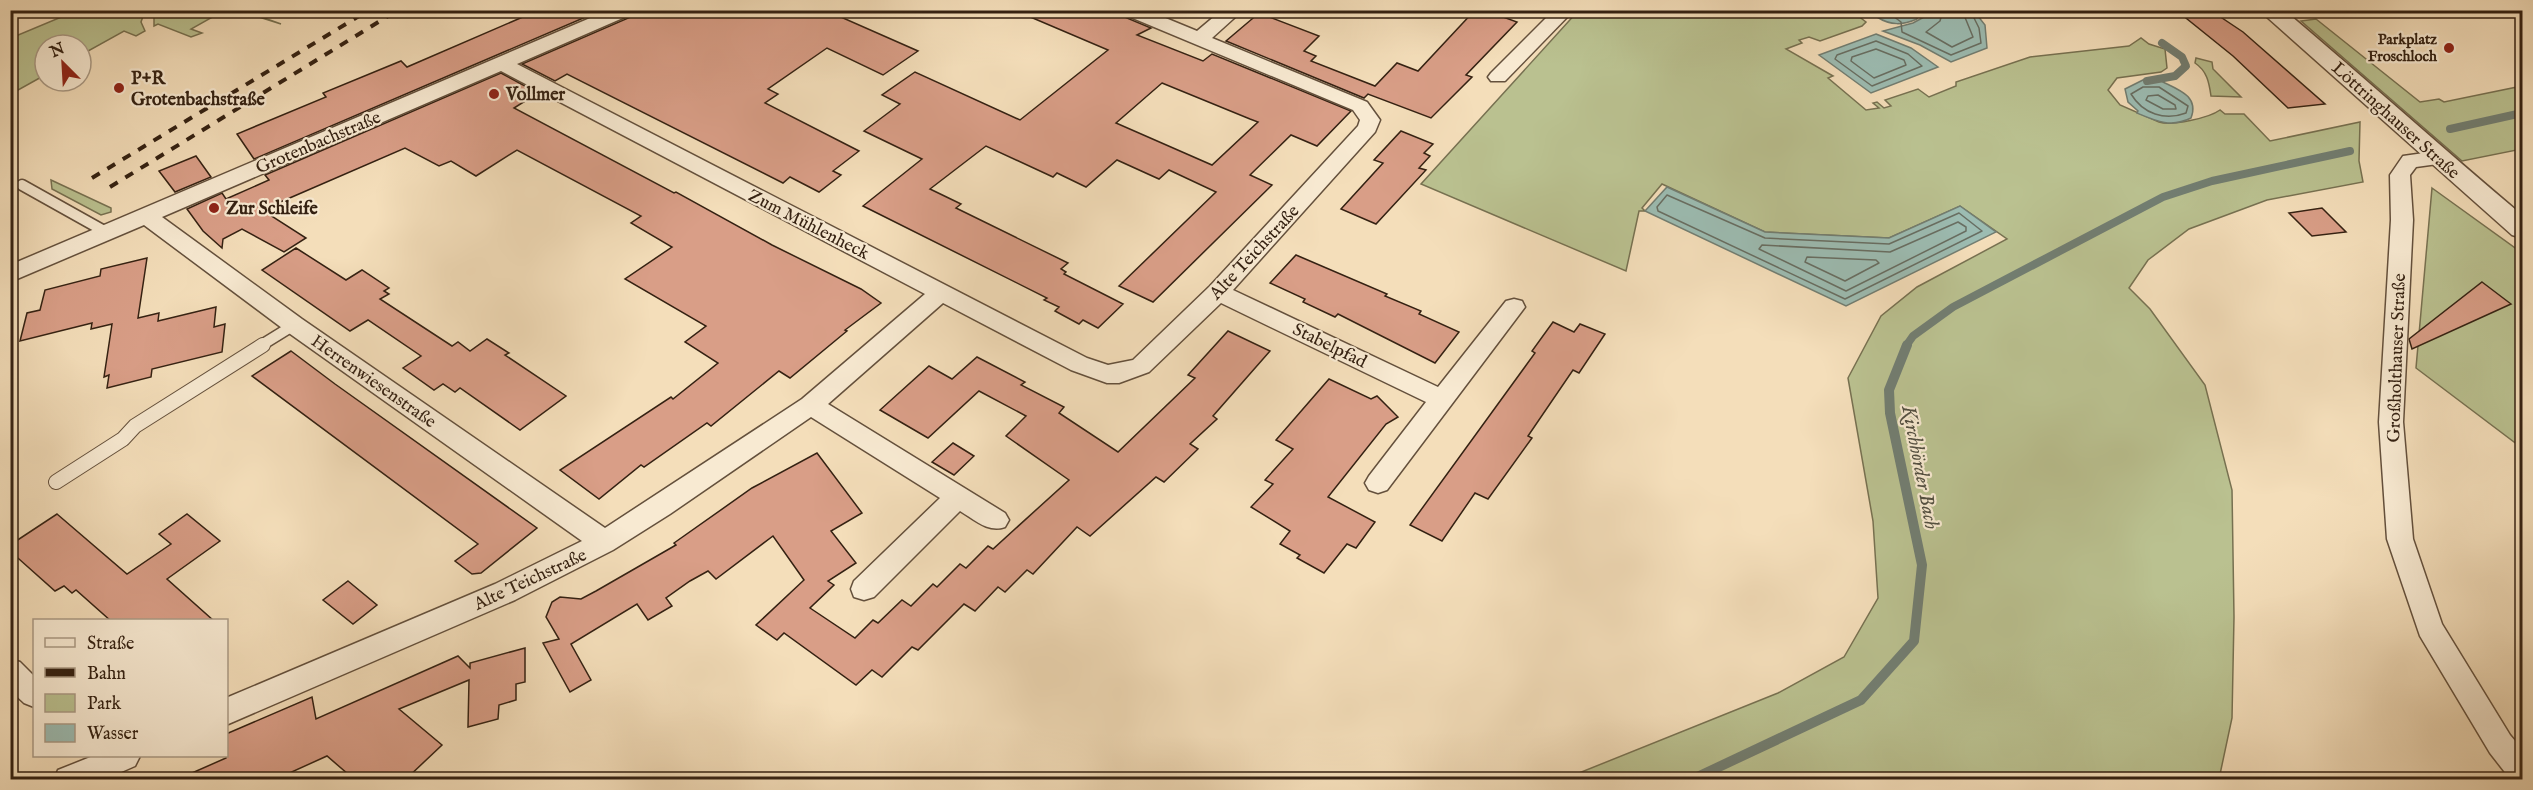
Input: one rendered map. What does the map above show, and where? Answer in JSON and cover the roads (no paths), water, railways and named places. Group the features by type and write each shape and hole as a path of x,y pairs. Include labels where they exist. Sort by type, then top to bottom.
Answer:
{"street":[{"name":"Grotenbachstraße","path":"10,274 626,10"},
{"path":"1129,10 1200,39 1234,10"},
{"path":"1498,76 1565,10"},
{"name":"Löttringhauser Straße","path":"2270,10 2523,230"},
{"name":"Alte Teichstraße","path":"1119,374 1141,366 1218,292 1368,128 1370,120 1368,113 1352,102 1200,39"},
{"name":"Zum Mühlenheck","path":"502,64 1097,372 1119,374"},
{"name":"Großholthauser Straße","path":"2438,158 2410,161 2400,175 2402,220 2391,422 2400,539 2430,628 2500,744 2523,770"},
{"name":"Herrenwiesenstraße","path":"146,216 294,325 604,542"},
{"name":"Alte Teichstraße","path":"228,711 559,568 604,542 662,507 811,405 942,292"},
{"name":"Stabelpfad","path":"1218,292 1442,399"},
{"path":"1378,483 1514,307"},
{"path":"811,405 996,520"},
{"path":"864,589 958,496"},
{"path":"10,671 33,693"},
{"path":"71,771 121,757"}],"lane":[{"path":"22,185 106,232"},
{"path":"56,482 123,439 135,426 294,325"}],"water":[{"path":"1920,10 1917,19 1902,23 1887,22 1877,17 1893,11"},
{"path":"1937,10 1974,11 1985,25 1987,48 1951,62 1920,45 1883,31 1913,23"},
{"path":"1876,34 1911,48 1938,67 1871,93 1819,55"},
{"path":"2145,79 2149,82 2159,80 2185,94 2192,104 2191,118 2170,123 2157,121 2137,113 2138,111 2128,102 2125,89"},
{"path":"1667,187 1765,232 1889,238 1960,206 1996,232 1846,306 1645,211"}],"waterway":[{"path":"2147,81 2175,76 2186,66 2182,57 2162,43"},
{"name":"Kirchhörder Bach","path":"2450,129 2522,113"},
{"name":"Kirchhörder Bach","path":"1906,346 1913,336 1953,307 2163,197 2212,181 2350,151"},
{"name":"Kirchhörder Bach","path":"1691,780 1861,700 1914,641 1922,565 1890,413 1889,390 1907,345"}],"railway":[{"path":"92,178 369,10"},
{"path":"110,187 398,10"}],"place":[{"name":"Parkplatz Froschloch","path":"2449,48"},
{"name":"P+R Grotenbachstraße","path":"119,88"},
{"name":"Vollmer","path":"494,94"},
{"name":"Zur Schleife","path":"214,208"}]}
